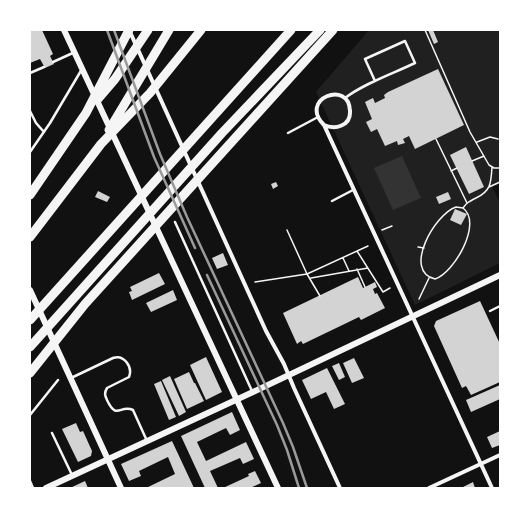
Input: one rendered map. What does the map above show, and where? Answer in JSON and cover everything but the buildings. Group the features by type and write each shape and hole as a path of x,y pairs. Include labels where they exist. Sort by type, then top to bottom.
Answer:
{"highway":[{"path":"86,113 129,30"},
{"path":"30,195 86,113 115,79 148,30"},
{"path":"101,144 169,30"},
{"path":"30,237 101,144 150,93 201,30"},
{"path":"30,320 291,30"},
{"path":"30,347 222,132 320,30"},
{"path":"30,373 86,304 333,30"}],"street":[{"path":"64,30 278,488"},
{"path":"129,30 257,312 269,338 284,364 340,488"},
{"path":"324,125 335,128 340,126 348,119 350,108 345,98 335,94 324,97 318,106 318,117 324,125 492,488"},
{"path":"46,488 253,392 500,274"},
{"path":"30,290 120,488"},
{"path":"429,488 500,455"}],"lane":[{"path":"345,98 354,91 376,81 415,63 405,41 366,59 376,81"},
{"path":"53,62 74,52"},
{"path":"30,73 44,67"},
{"path":"30,152 44,132 82,68"},
{"path":"30,111 36,123 44,132"},
{"path":"288,133 318,117"},
{"path":"332,201 353,190"},
{"path":"175,222 253,392"},
{"path":"490,311 500,306"},
{"path":"71,378 113,358 123,358 130,370 129,377 107,388 105,390 105,396 110,408 115,412 128,409 133,410 147,441"},
{"path":"30,415 58,380"},
{"path":"52,433 72,476"},
{"path":"30,481 33,488"}],"path":[{"path":"425,30 470,132 492,167 497,169 500,168"},
{"path":"477,142 489,137 498,139"},
{"path":"436,139 467,203"},
{"path":"472,161 484,156"},
{"path":"463,208 467,203 485,193 489,187 492,167"},
{"path":"451,171 457,168"},
{"path":"489,187 500,182"},
{"path":"452,208 463,208 468,212 470,220 467,239 462,252 443,275 436,279 429,278 424,273 421,266 424,248 428,236 440,218 452,208"},
{"path":"382,230 392,226"},
{"path":"287,230 307,274 311,278 320,296"},
{"path":"255,282 307,274 368,246"},
{"path":"418,247 424,248"},
{"path":"357,251 382,292 390,288"},
{"path":"343,258 349,271"},
{"path":"311,278 368,268"},
{"path":"358,269 365,287"},
{"path":"419,299 429,278"}],"shaded area":[{"path":"369,30 500,30 500,183 492,187 500,203 500,263 415,305 316,92"},
{"path":"402,156 421,198 393,210 374,168"}],"railway":[{"path":"107,30 154,157 195,248"},
{"path":"114,30 160,154 187,217 283,423 307,488"},
{"path":"207,275 277,425 299,488"}]}
